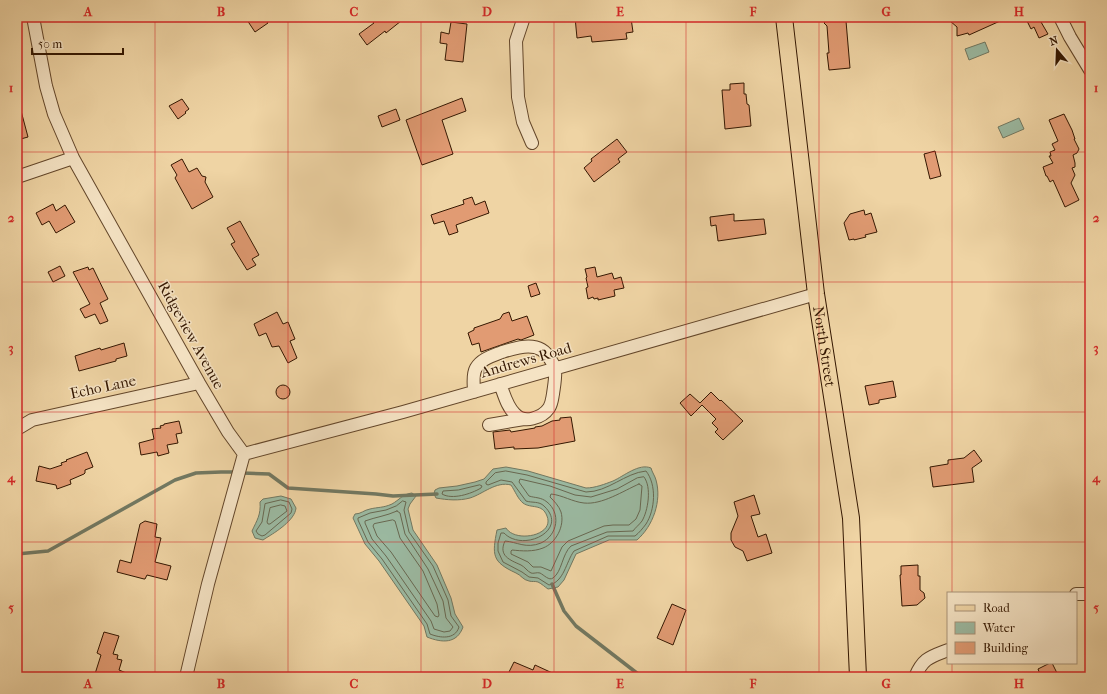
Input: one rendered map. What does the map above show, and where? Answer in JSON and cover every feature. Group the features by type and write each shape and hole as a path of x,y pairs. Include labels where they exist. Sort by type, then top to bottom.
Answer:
{"main road":[{"name":"North Street","path":"784,17 816,294 852,518 858,677"}],"street":[{"name":"Ridgeview Avenue","path":"33,17 46,86 54,114 73,158 242,459"},
{"path":"524,17 516,41 518,98 523,122 532,143"},
{"path":"1060,17 1090,70"},
{"path":"17,177 73,158"},
{"name":"Andrews Road","path":"242,459 816,294"},
{"path":"474,392 475,369 479,364 486,358 513,348 526,346 542,349 548,354 556,368 552,403 548,410 532,419 489,425"},
{"name":"Echo Lane","path":"17,429 32,420 199,383"},
{"path":"500,384 509,406 515,415 524,419"},
{"path":"186,677 208,584 242,459"},
{"path":"1077,594 1090,594"},
{"path":"915,677 926,658 947,650"}],"water":[{"path":"985,42 989,52 969,60 965,49"},
{"path":"1019,118 1024,129 1003,138 998,127"},
{"path":"506,467 528,471 586,488 596,487 613,481 642,467 651,468 656,478 658,488 655,513 648,528 637,540 609,540 576,554 564,580 558,587 548,589 538,582 525,580 518,574 502,565 498,561 494,552 497,530 506,528 511,533 525,536 540,533 548,523 547,516 542,509 523,503 511,485 505,484 495,486 475,496 462,500 436,498 434,494 435,490 439,488 475,482 484,479 493,469"},
{"path":"412,493 416,496 408,509 413,530 437,565 451,598 455,614 463,627 457,637 448,641 427,637 424,626 379,561 365,544 353,518 355,514 389,505"},
{"path":"281,496 291,499 296,508 292,517 280,529 263,540 255,538 252,531 259,514 260,502 263,499"}],"building":[{"path":"245,17 264,17 268,23 255,32"},
{"path":"369,17 406,17 386,33 385,31 367,45 359,34 374,23"},
{"path":"575,17 631,18 633,32 626,33 627,39 592,42 591,36 577,38"},
{"path":"829,17 842,17 846,21 850,68 829,70 827,53 829,53 827,26 824,23"},
{"path":"958,17 1009,17 969,35 968,33 957,36 957,27 950,21"},
{"path":"1025,17 1047,17 1041,22 1048,34 1039,38 1034,27 1031,29"},
{"path":"451,22 467,24 463,62 445,60 447,44 440,43 441,32 449,34"},
{"path":"744,83 744,94 746,94 747,104 749,105 751,126 725,129 722,90 730,90 730,84"},
{"path":"462,98 466,111 442,120 453,154 422,165 406,120"},
{"path":"182,99 189,109 178,119 169,106"},
{"path":"20,107 28,137 17,140 17,108"},
{"path":"396,109 400,120 382,127 378,116"},
{"path":"1064,114 1079,149 1077,153 1073,155 1075,167 1072,168 1075,175 1071,183 1079,200 1065,207 1053,180 1050,182 1043,167 1053,163 1049,156 1051,156 1050,152 1055,150 1052,144 1058,141 1049,120"},
{"path":"617,139 627,152 618,159 620,162 594,182 584,168 592,161 591,159"},
{"path":"935,151 941,176 930,179 924,154"},
{"path":"182,159 189,172 197,168 202,176 206,177 205,182 213,197 192,209 175,178 177,175 171,165"},
{"path":"472,197 475,205 485,201 489,213 456,225 458,232 449,235 444,221 434,224 431,215 464,204 463,200"},
{"path":"53,204 56,211 65,205 75,222 56,233 49,221 42,225 36,213"},
{"path":"864,210 865,215 871,213 877,232 865,235 866,237 849,240 844,223 850,214"},
{"path":"734,214 734,221 764,219 766,234 718,241 716,225 711,226 710,217"},
{"path":"240,221 259,255 252,259 256,265 247,270 231,244 235,242 227,228"},
{"path":"60,266 65,276 53,282 48,272"},
{"path":"88,267 89,270 93,268 108,299 100,303 108,321 100,324 95,314 85,318 80,309 90,304 73,272"},
{"path":"595,267 597,277 612,273 614,279 621,277 624,288 614,290 615,296 598,300 598,298 594,299 593,297 588,299 585,269"},
{"path":"536,283 540,294 531,297 528,286"},
{"path":"277,312 283,324 288,322 295,339 290,341 297,358 288,363 279,346 272,347 266,333 259,336 254,324"},
{"path":"509,312 512,321 527,316 534,335 481,352 479,343 472,345 468,333 474,330 474,328 500,319 503,314"},
{"path":"124,343 127,356 116,359 116,361 79,371 75,356 100,348 101,350"},
{"path":"893,381 896,397 879,400 879,403 869,405 865,386"},
{"path":"280,385 286,385 290,389 290,395 286,399 280,399 276,395 276,389"},
{"path":"711,392 743,421 723,440 715,432 718,429 712,423 716,419 702,405 691,416 680,403 690,394 700,403"},
{"path":"571,417 575,441 538,448 514,449 514,447 495,449 493,432 510,430 511,432 535,428 552,421 560,420 560,418"},
{"path":"179,421 182,433 176,434 178,443 167,445 169,453 158,456 157,452 141,455 139,443 154,439 152,429 161,428 160,426 164,424"},
{"path":"974,450 982,461 972,468 974,482 933,487 930,467 948,464 948,460 964,458"},
{"path":"87,452 93,467 85,470 84,474 70,480 71,484 57,489 56,485 36,481 39,466 50,469 62,465 61,463 67,461 66,460"},
{"path":"754,495 760,514 751,516 758,537 766,534 772,553 747,561 743,551 735,547 731,540 731,533 738,516 734,502"},
{"path":"145,521 157,524 155,537 161,538 155,562 171,566 167,580 147,575 144,579 117,572 120,560 131,563 140,524"},
{"path":"918,565 920,590 924,593 925,598 917,605 902,606 900,575 901,566"},
{"path":"672,604 686,610 673,645 657,638"},
{"path":"104,632 119,636 113,654 118,655 117,659 122,660 119,670 136,677 94,677 101,655 97,653"},
{"path":"514,662 533,670 535,665 561,677 521,677 509,672"},
{"path":"1048,664 1052,664 1059,677 1041,677 1038,669"}],"waterway":[{"path":"17,554 48,551 175,480 196,473 236,472"},
{"path":"242,473 269,474 288,488 393,496 437,494"},
{"path":"552,584 564,611 576,626 642,677"}]}
